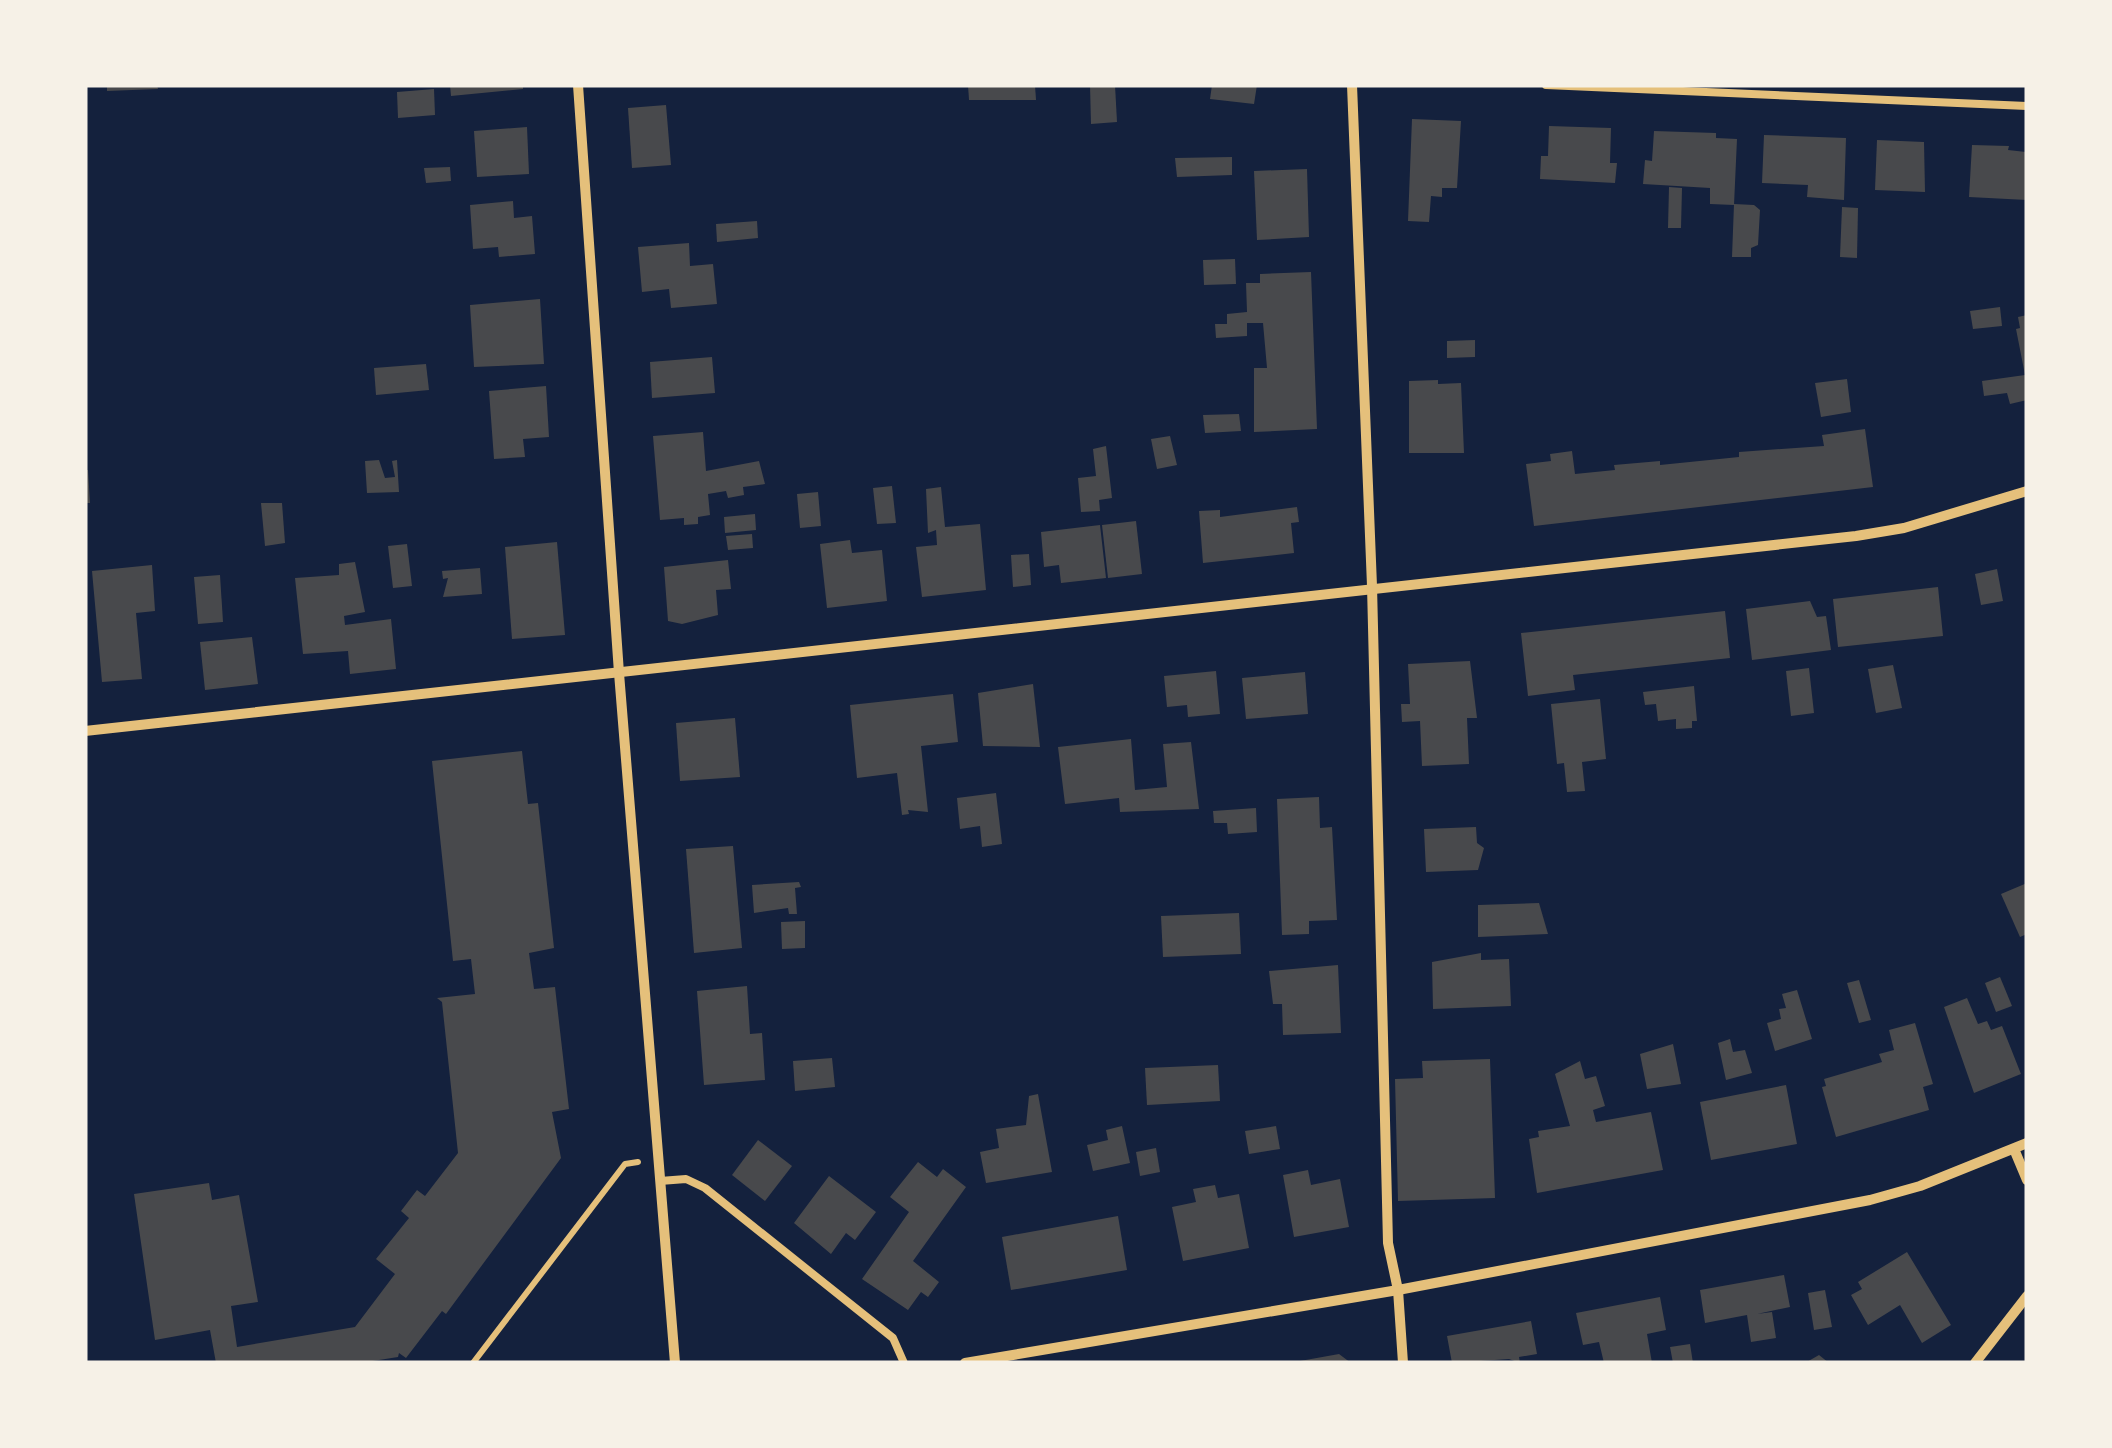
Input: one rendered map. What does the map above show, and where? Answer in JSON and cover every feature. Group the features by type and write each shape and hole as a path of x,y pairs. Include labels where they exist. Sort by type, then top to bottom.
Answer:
{"street":[{"path":"578,85 619,673 675,1363"},
{"path":"1352,85 1372,586 1388,1243 1398,1290 1403,1363"},
{"path":"85,730 1372,586 1856,536 1904,528 2027,491"},
{"path":"965,1363 1398,1290 1870,1200 2027,1143"},
{"path":"2014,1149 2027,1180"},
{"path":"1975,1363 2027,1296"}],"lane":[{"path":"1546,85 2027,106"},
{"path":"660,1181 686,1179 705,1188 887,1332 900,1346 904,1363"}],"path":[{"path":"473,1363 625,1164 658,1160"}],"building":[{"path":"107,85 157,85 158,89 107,91"},
{"path":"450,85 523,85 523,89 451,96"},
{"path":"968,85 1035,85 1036,100 969,100"},
{"path":"1090,85 1115,85 1117,122 1091,124"},
{"path":"1212,85 1257,85 1254,104 1210,99"},
{"path":"434,89 435,115 398,118 397,92"},
{"path":"666,105 671,165 632,168 628,108"},
{"path":"1412,119 1461,121 1457,188 1442,188 1442,197 1431,196 1429,222 1408,221"},
{"path":"1549,126 1611,128 1610,163 1617,163 1615,183 1540,179 1541,156 1548,156"},
{"path":"527,127 529,174 477,177 474,131"},
{"path":"1654,131 1716,133 1716,138 1737,139 1734,205 1710,204 1710,188 1643,184 1645,160 1652,161"},
{"path":"1764,135 1846,138 1844,200 1807,197 1808,185 1762,183"},
{"path":"1877,140 1924,142 1925,192 1875,190"},
{"path":"1972,145 2009,146 2008,150 2026,152 2027,200 1969,197"},
{"path":"1232,157 1232,175 1177,177 1175,158"},
{"path":"450,167 451,181 426,183 424,168"},
{"path":"1307,169 1309,237 1257,240 1254,171"},
{"path":"1669,187 1682,188 1681,228 1668,228"},
{"path":"513,201 514,218 532,216 535,254 499,257 498,247 473,249 470,205"},
{"path":"1734,204 1754,205 1760,210 1758,245 1751,248 1751,257 1732,257"},
{"path":"1842,207 1858,208 1857,258 1840,257"},
{"path":"757,221 758,238 717,242 716,224"},
{"path":"689,243 690,266 713,264 717,304 671,308 669,289 642,292 638,247"},
{"path":"1235,259 1236,284 1204,285 1203,260"},
{"path":"1311,272 1317,429 1254,432 1254,368 1267,368 1263,323 1247,323 1247,336 1216,338 1215,324 1227,324 1227,314 1247,312 1246,283 1260,283 1260,274"},
{"path":"540,299 544,364 474,367 470,305"},
{"path":"2000,307 2002,326 1973,329 1970,311"},
{"path":"2027,315 2027,400 2010,404 2007,393 1984,396 1982,381 2025,375 2016,329 2020,328 2018,317"},
{"path":"1475,340 1475,357 1447,358 1447,341"},
{"path":"712,357 715,393 652,398 650,362"},
{"path":"426,364 429,390 376,395 374,368"},
{"path":"1847,379 1851,412 1821,417 1815,383"},
{"path":"1438,380 1438,384 1461,383 1464,453 1409,453 1409,381"},
{"path":"546,386 549,437 523,439 525,457 494,459 489,391"},
{"path":"1239,414 1241,431 1205,433 1203,415"},
{"path":"1865,429 1873,487 1534,526 1526,464 1551,461 1550,454 1572,451 1575,474 1615,470 1614,465 1660,461 1660,465 1739,457 1739,452 1824,446 1822,435"},
{"path":"703,432 706,471 759,461 765,484 743,487 744,495 728,498 726,491 708,494 710,515 698,517 698,524 684,525 684,518 660,520 653,436"},
{"path":"1170,436 1177,465 1157,469 1151,439"},
{"path":"1106,446 1112,498 1099,500 1100,511 1081,512 1078,478 1096,476 1093,449"},
{"path":"379,460 385,478 395,477 392,461 397,460 399,492 367,493 365,461"},
{"path":"88,470 90,503 85,503"},
{"path":"892,486 896,523 877,524 873,488"},
{"path":"941,487 945,527 980,524 986,590 922,597 916,547 937,545 936,530 928,533 926,489"},
{"path":"818,492 821,526 800,528 797,494"},
{"path":"261,503 282,503 285,543 265,546"},
{"path":"1297,507 1299,522 1291,523 1294,553 1203,563 1199,511 1220,510 1220,517"},
{"path":"755,514 756,530 725,533 724,517"},
{"path":"1136,521 1142,574 1108,578 1102,525"},
{"path":"1100,525 1106,578 1061,583 1059,565 1044,567 1041,532"},
{"path":"752,534 753,548 728,550 726,536"},
{"path":"850,540 852,553 882,550 887,601 827,608 820,544"},
{"path":"557,542 565,635 512,639 505,547"},
{"path":"407,544 412,586 393,588 388,546"},
{"path":"1029,554 1031,585 1013,587 1011,555"},
{"path":"728,560 731,589 716,590 718,615 682,624 668,621 664,567"},
{"path":"355,562 365,612 344,616 345,625 391,619 396,669 350,674 348,651 303,654 295,578 339,575 339,564"},
{"path":"152,565 155,611 136,613 142,679 102,682 92,571"},
{"path":"480,568 482,594 443,597 448,578 443,579 442,571"},
{"path":"1997,569 2003,601 1981,605 1975,574"},
{"path":"220,575 223,622 198,624 194,577"},
{"path":"1938,587 1943,636 1838,647 1833,599"},
{"path":"1810,601 1817,617 1826,616 1831,650 1752,660 1746,609"},
{"path":"1725,611 1730,658 1573,675 1575,690 1528,696 1521,633"},
{"path":"252,637 258,684 205,690 200,642"},
{"path":"1470,661 1477,718 1467,718 1469,764 1422,766 1420,721 1402,722 1401,704 1410,704 1408,664"},
{"path":"1893,665 1902,708 1876,713 1868,669"},
{"path":"1809,668 1814,713 1791,716 1786,671"},
{"path":"1216,671 1220,714 1188,717 1187,705 1167,707 1164,676"},
{"path":"1305,672 1308,714 1246,719 1242,678"},
{"path":"1033,684 1040,747 983,746 978,693"},
{"path":"1694,686 1697,721 1692,721 1692,728 1676,729 1676,719 1658,721 1656,704 1645,705 1643,692"},
{"path":"953,694 958,742 921,746 928,812 908,810 909,814 902,815 897,773 857,778 850,705"},
{"path":"1600,699 1606,759 1582,762 1585,791 1567,792 1564,763 1557,764 1551,704"},
{"path":"735,718 740,777 680,781 676,723"},
{"path":"1131,739 1135,790 1167,787 1163,744 1191,742 1199,809 1120,812 1119,798 1065,804 1058,747"},
{"path":"522,751 528,804 538,803 554,948 529,953 534,989 555,987 569,1109 552,1112 561,1158 446,1314 442,1311 406,1358 399,1353 398,1357 360,1363 216,1363 210,1330 155,1340 134,1194 209,1183 212,1200 239,1195 258,1302 231,1306 237,1347 355,1327 395,1274 376,1259 409,1218 401,1211 417,1190 425,1196 458,1153 442,1002 437,998 475,994 471,959 453,961 432,761"},
{"path":"996,793 1002,844 982,847 980,826 960,829 957,798"},
{"path":"1319,797 1320,828 1332,827 1337,920 1309,921 1309,934 1282,935 1277,799"},
{"path":"1256,808 1257,832 1228,834 1227,823 1214,823 1213,811"},
{"path":"1476,827 1477,843 1484,848 1478,870 1426,872 1424,829"},
{"path":"733,846 742,948 694,953 686,849"},
{"path":"799,882 801,887 795,888 797,914 789,914 788,908 754,913 752,885"},
{"path":"2027,883 2027,934 2020,937 2001,894"},
{"path":"1539,903 1548,934 1478,937 1478,905"},
{"path":"1239,913 1241,954 1163,957 1161,916"},
{"path":"805,921 805,948 782,949 781,922"},
{"path":"1481,953 1481,960 1509,959 1511,1006 1433,1009 1432,962"},
{"path":"1338,965 1341,1033 1283,1035 1282,1004 1273,1004 1269,971"},
{"path":"2000,977 2012,1006 1996,1012 1985,983"},
{"path":"1859,980 1871,1020 1859,1023 1847,983"},
{"path":"747,986 750,1034 762,1033 765,1080 704,1085 697,991"},
{"path":"1797,990 1812,1039 1775,1051 1767,1023 1781,1019 1779,1009 1786,1008 1782,994"},
{"path":"1967,998 1978,1024 1987,1021 1991,1030 2002,1026 2021,1074 1974,1093 1944,1007"},
{"path":"1915,1023 1933,1084 1923,1087 1929,1110 1836,1137 1822,1087 1826,1086 1824,1079 1882,1062 1879,1054 1894,1050 1889,1030"},
{"path":"1730,1039 1733,1052 1745,1050 1752,1073 1726,1080 1718,1043"},
{"path":"1673,1044 1681,1084 1647,1089 1640,1054"},
{"path":"832,1058 835,1087 795,1091 793,1061"},
{"path":"1490,1059 1495,1198 1398,1201 1395,1079 1423,1078 1422,1061"},
{"path":"1580,1061 1585,1079 1596,1076 1605,1106 1593,1110 1596,1122 1651,1112 1663,1170 1537,1193 1529,1139 1539,1137 1538,1131 1570,1126 1555,1074"},
{"path":"1218,1065 1220,1101 1147,1105 1145,1068"},
{"path":"1786,1085 1797,1144 1711,1160 1700,1102"},
{"path":"1038,1094 1052,1172 986,1183 980,1152 999,1148 996,1129 1026,1125 1029,1096"},
{"path":"1122,1126 1130,1163 1093,1171 1087,1145 1108,1140 1106,1130"},
{"path":"1276,1126 1280,1149 1249,1154 1245,1131"},
{"path":"758,1140 792,1166 765,1201 732,1175"},
{"path":"1156,1148 1160,1172 1140,1176 1136,1152"},
{"path":"918,1162 937,1177 943,1169 966,1187 913,1261 939,1282 928,1297 921,1292 908,1310 862,1279 909,1212 890,1197"},
{"path":"1308,1170 1311,1185 1340,1179 1349,1227 1294,1237 1283,1175"},
{"path":"829,1176 876,1212 855,1240 846,1233 831,1254 794,1223"},
{"path":"1215,1185 1218,1198 1239,1194 1249,1248 1183,1261 1172,1207 1196,1202 1193,1189"},
{"path":"1118,1216 1127,1270 1011,1290 1002,1237"},
{"path":"1907,1252 1951,1325 1922,1343 1900,1305 1868,1325 1851,1295 1862,1289 1858,1282"},
{"path":"1784,1275 1790,1307 1757,1314 1772,1312 1776,1338 1751,1342 1747,1315 1705,1323 1700,1290"},
{"path":"1825,1290 1832,1327 1814,1330 1808,1293"},
{"path":"1660,1297 1666,1330 1647,1334 1652,1363 1604,1363 1599,1342 1583,1345 1576,1313"},
{"path":"1531,1321 1537,1354 1519,1357 1520,1363 1509,1359 1452,1363 1447,1336"},
{"path":"1690,1344 1693,1363 1673,1363 1670,1347"},
{"path":"1339,1354 1351,1363 1300,1363 1300,1361"},
{"path":"1819,1355 1829,1363 1805,1363"}]}
